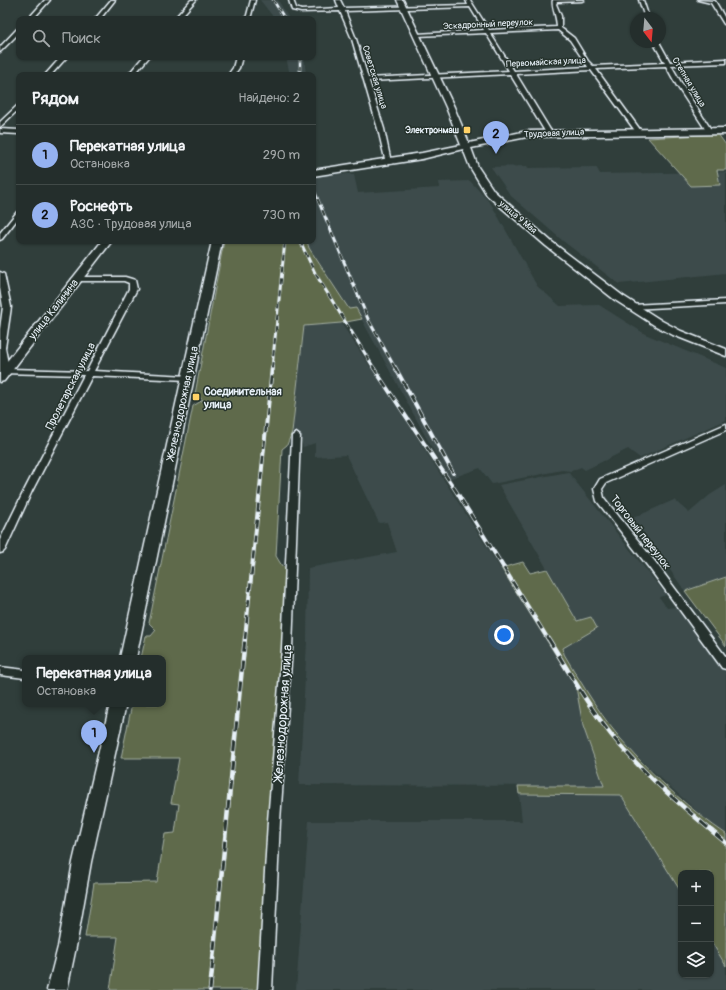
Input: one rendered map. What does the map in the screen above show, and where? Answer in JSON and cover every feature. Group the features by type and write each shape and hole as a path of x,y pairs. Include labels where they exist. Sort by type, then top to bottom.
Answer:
{"street":[{"path":"33,16 48,0"},
{"path":"99,16 112,0"},
{"path":"179,16 194,0"},
{"path":"249,16 253,0"},
{"path":"291,0 294,9 298,10 471,6"},
{"name":"Советская улица","path":"338,0 343,9 354,39 381,129 388,162"},
{"name":"улица 9 Мая","path":"400,0 459,127 472,163 486,188 503,205 550,244 632,307 677,333 726,353"},
{"path":"468,0 549,133"},
{"path":"582,0 555,1 554,4 558,10 559,28 572,39 586,62 638,131"},
{"path":"641,0 645,12"},
{"path":"700,0 713,2 726,24"},
{"name":"Эскадронный переулок","path":"417,35 559,28"},
{"path":"0,50 16,33"},
{"name":"Степная улица","path":"659,48 708,131"},
{"path":"51,72 61,60"},
{"path":"134,72 144,60"},
{"path":"233,72 238,60"},
{"name":"Первомайская улица","path":"366,80 726,61"},
{"path":"0,125 16,109"},
{"path":"0,131 16,132"},
{"name":"Трудовая улица","path":"316,173 428,155 507,137 549,133 726,131"},
{"path":"428,155 457,156 472,163"},
{"path":"0,238 16,216"},
{"name":"улица Калинина","path":"2,373 105,244"},
{"name":"Железнодорожная улица","path":"129,655 216,244"},
{"path":"0,274 7,307 1,348 2,373 90,373 188,378"},
{"name":"Пролетарская улица","path":"0,550 28,491 90,373 118,315 133,289 133,285 129,281 120,278 76,279"},
{"path":"632,307 726,302"},
{"name":"Торговый переулок","path":"726,427 603,482 598,489 600,499 653,566 726,665"},
{"name":"Железнодорожная улица","path":"265,990 274,820 287,648 296,436"},
{"path":"0,670 22,674"},
{"path":"57,990 67,947 82,862 117,707"}],"shaded area":[{"path":"260,0 278,0 287,16 273,16"},
{"path":"287,60 304,60 306,72 289,72"},
{"path":"527,166 528,168 596,167 600,174 726,172 726,273 619,284 563,241 511,196 491,167"},
{"path":"316,175 354,175 358,193 440,188 439,182 470,181 491,204 537,286 560,306 599,305 645,334 726,368 726,420 640,458 628,449 585,470 581,467 571,471 562,470 492,484 480,468 449,479 356,309 349,309 309,247 308,244 316,244"},
{"path":"341,323 407,422 576,687 583,726 604,786 299,785 307,642 308,568 397,552 387,522 379,523 346,455 315,457 315,443 303,447 300,434 292,432 304,326"},
{"path":"568,472 666,595 659,597 667,608 678,607 726,673 726,834 712,825 627,747 589,695 564,654 563,648 597,628 577,621 499,485"},
{"path":"726,485 726,577 685,591 633,518 674,500 689,513 710,495"},
{"path":"519,794 621,795 678,887 678,978 714,978 714,946 726,966 726,990 296,990 309,821 522,821"}],"green space":[{"path":"718,134 726,145 726,170 717,170 720,185 691,186 648,138"},
{"path":"223,244 308,244 349,309 356,308 362,319 341,323 304,326 292,432 287,445 282,449 276,556 282,566 291,571 265,990 110,990 118,937 85,937 94,883 157,882 165,834 175,833 179,804 171,803 179,758 121,758 131,707 166,707 166,655 142,655 146,636 151,636 156,630 149,623 193,406 203,400 195,394"},
{"path":"523,562 530,573 547,569 577,621 591,617 597,628 563,648 564,654 578,678 610,726 638,758 687,805 726,834 726,966 714,946 714,870 678,870 678,887 621,795 519,794 518,786 604,786 583,726 576,687 501,568"},
{"path":"726,577 726,646 685,591"}],"railway":[{"path":"273,0 283,16"},
{"path":"300,60 300,72"},
{"path":"316,195 368,319 395,368"},
{"path":"272,368 285,244"},
{"path":"301,244 315,273 374,368"},
{"path":"245,639 272,367"},
{"path":"373,367 456,491 548,639"},
{"path":"395,367 453,473"},
{"path":"210,990 245,638"},
{"path":"548,638 595,714 617,742 664,790 726,843"}],"place":[{"name":"Электронмаш","path":"467,130"},
{"name":"Роснефть","path":"496,154"},
{"name":"Соединительная улица","path":"196,397"},
{"name":"Перекатная улица","path":"94,753"}]}
